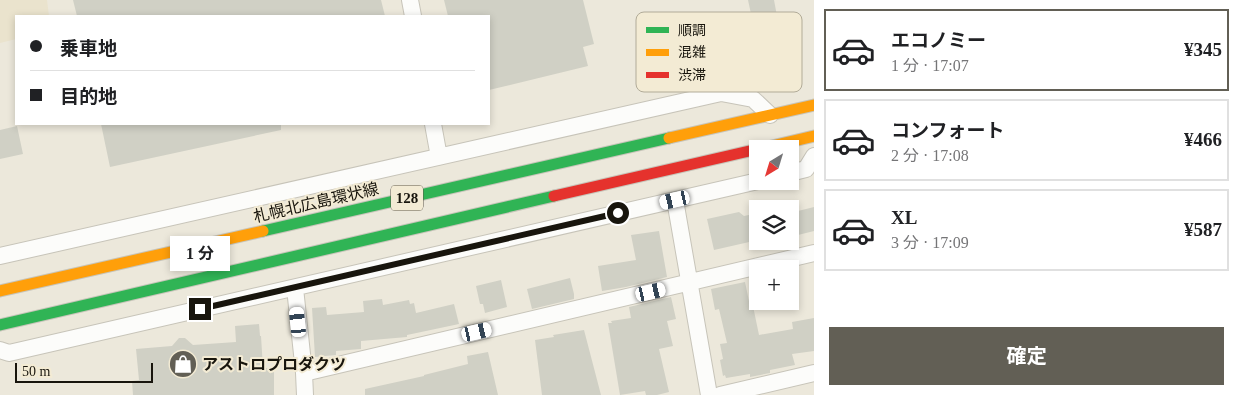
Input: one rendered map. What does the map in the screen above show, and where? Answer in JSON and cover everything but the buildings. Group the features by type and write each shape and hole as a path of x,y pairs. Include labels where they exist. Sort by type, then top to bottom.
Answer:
{"main road":[{"name":"札幌北広島環状線","path":"0,291 814,105"},
{"name":"128","path":"797,140 814,136"},
{"name":"128","path":"0,325 749,151"}],"street":[{"path":"410,0 413,15"},
{"path":"0,256 721,93 753,99 770,115"},
{"path":"433,125 439,157"},
{"path":"799,171 806,169 814,156"},
{"path":"0,350 9,353 749,183"},
{"path":"675,200 709,395"},
{"path":"304,373 814,253"},
{"path":"295,288 305,395"},
{"path":"720,395 814,372"}],"shaded area":[{"path":"0,0 47,0 49,15 15,15 15,39 0,43"}],"traffic: fast":[{"path":"263,231 669,138"},
{"path":"0,325 554,196"}],"traffic: slow":[{"path":"669,138 814,105"},
{"path":"797,140 814,136"},
{"path":"0,291 263,231"}],"traffic: jam":[{"path":"554,196 749,151"}],"place":[{"name":"アストロプロダクツ","path":"183,364"}],"route":[{"path":"200,309 618,213"}]}
